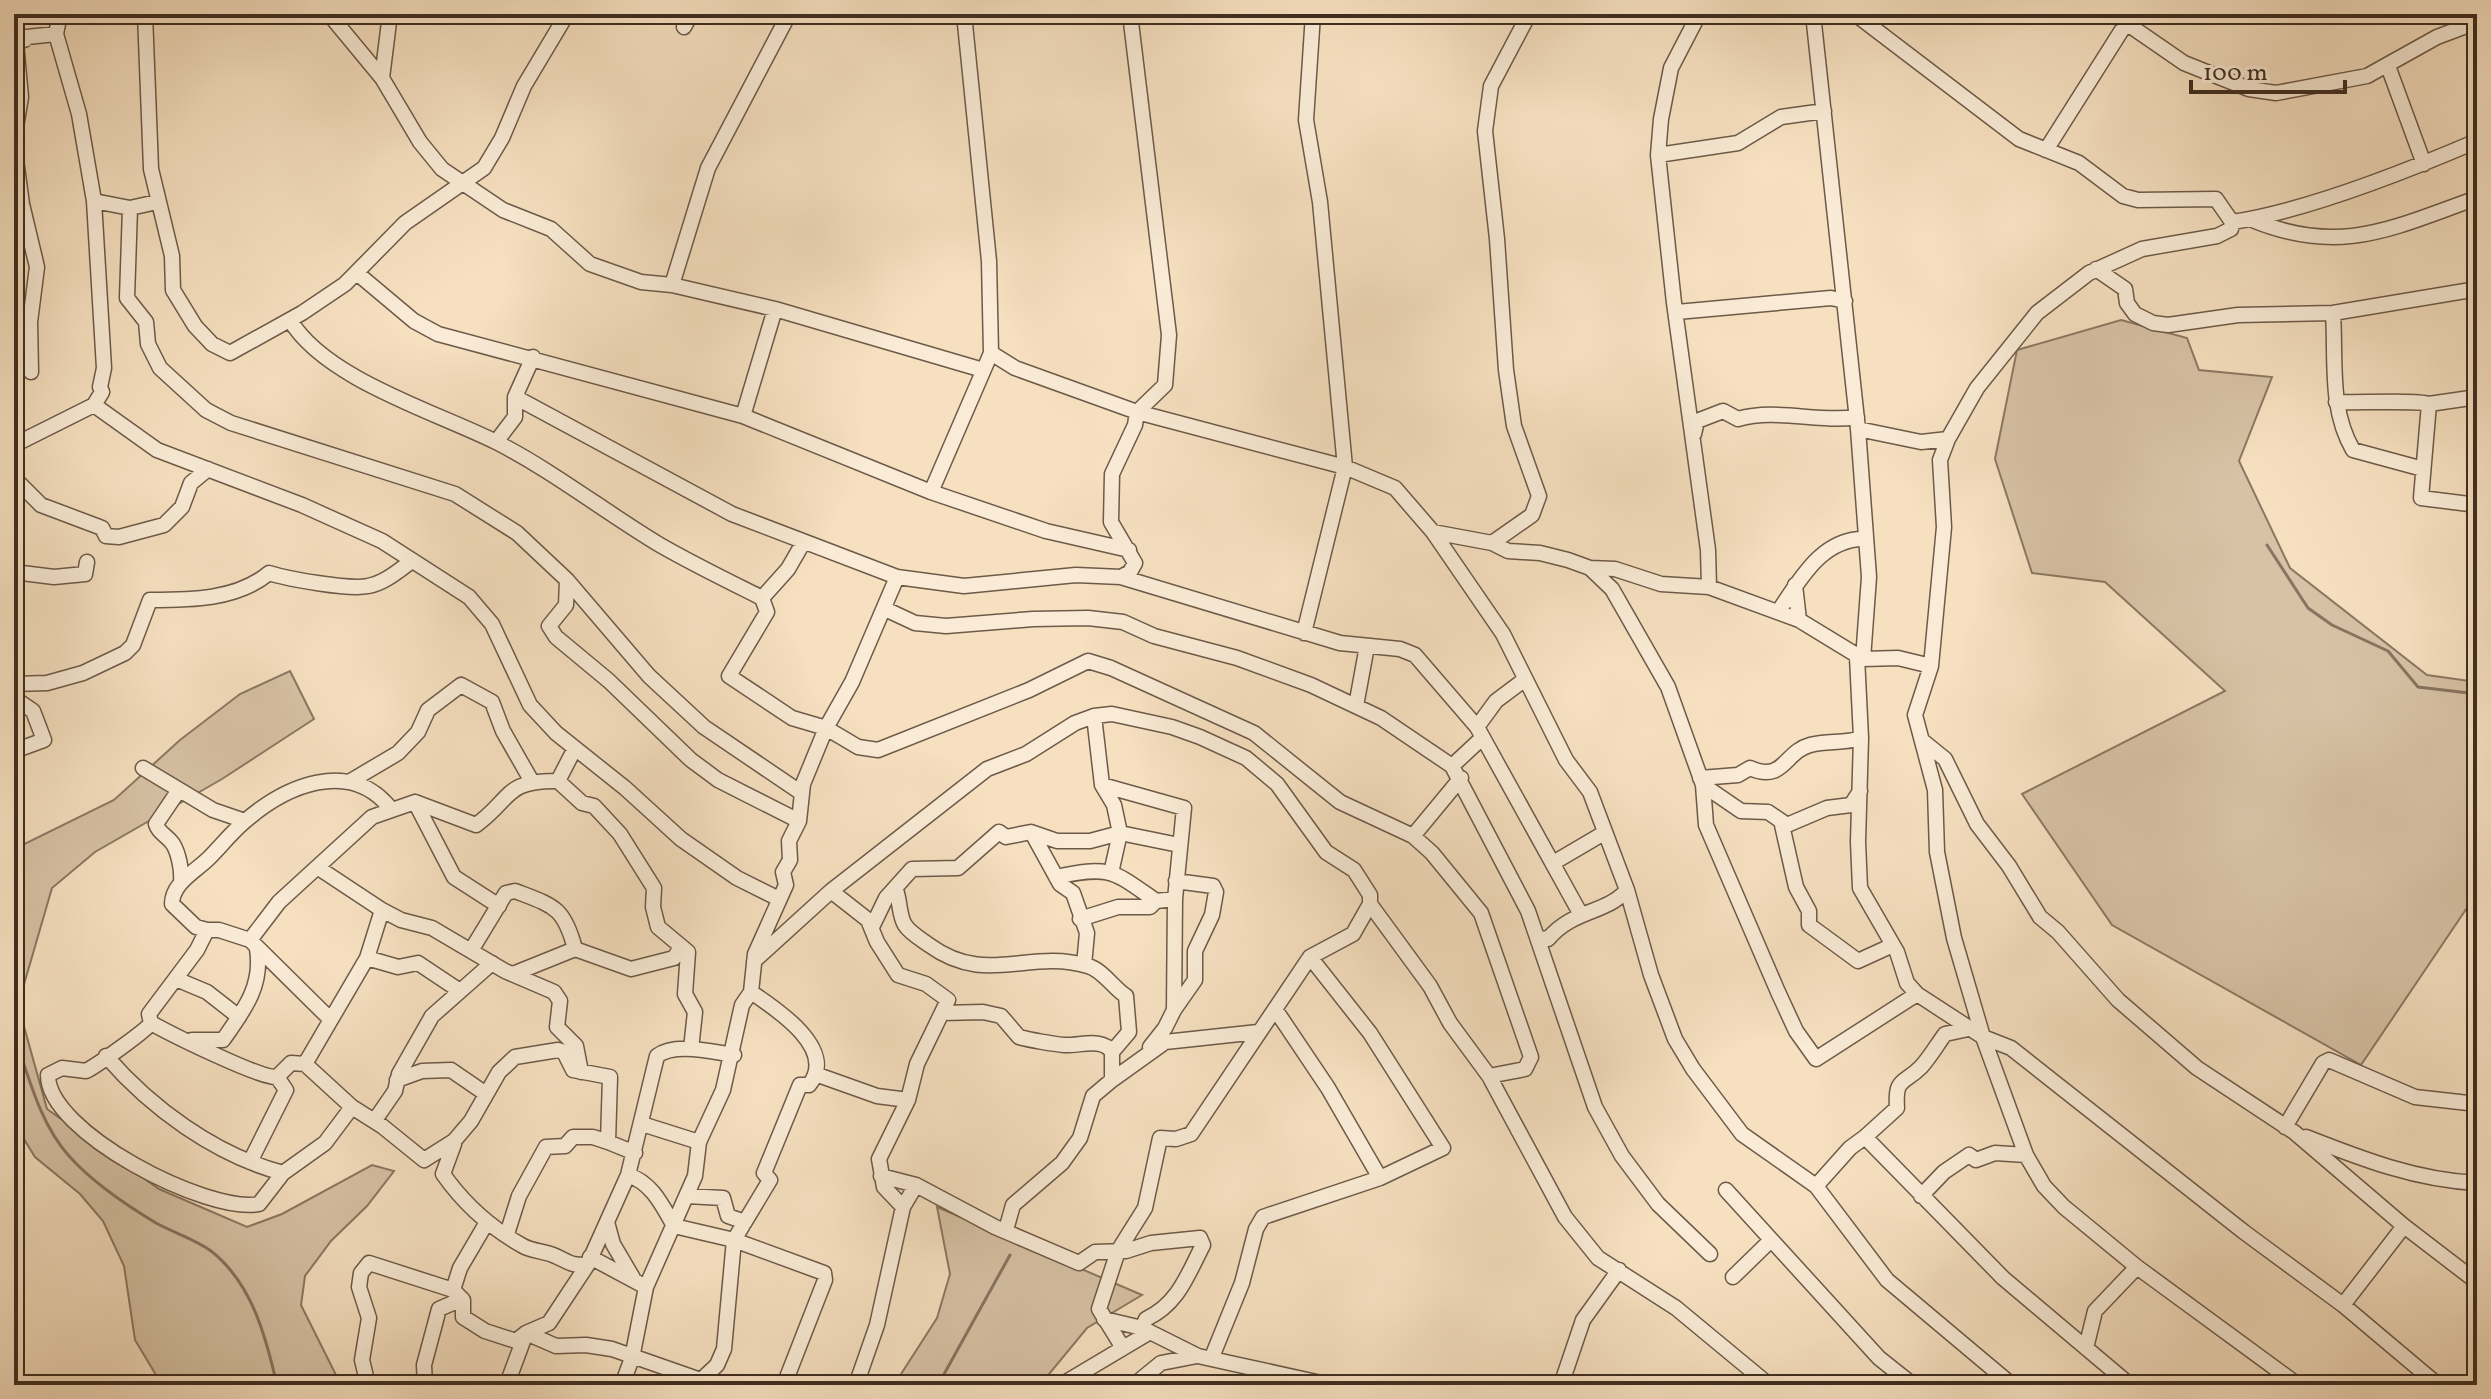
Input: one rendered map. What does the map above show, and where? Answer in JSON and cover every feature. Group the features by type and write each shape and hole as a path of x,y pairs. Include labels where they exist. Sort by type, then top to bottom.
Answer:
{"street":[{"path":"14,445 94,405 102,392 100,387 104,368 101,363 102,322 94,201 79,114 56,34 60,14"},
{"path":"145,14 151,169 172,256 173,290 195,326 212,344 224,351 237,351 358,274 405,223 484,168 502,138 524,86 567,14"},
{"path":"329,14 382,78 420,142 442,169 503,210 551,229 590,264 641,282 672,285 775,309 983,370"},
{"path":"382,78 390,14"},
{"path":"672,285 708,168 789,14"},
{"path":"931,492 991,353 989,261 964,14"},
{"path":"1121,577 1130,572 1135,563 1111,522 1112,474 1135,425 1137,412 1165,385 1169,335 1130,14"},
{"path":"1304,633 1345,467 1320,202 1306,120 1313,14"},
{"path":"1492,543 1532,515 1539,496 1514,426 1506,370 1500,267 1485,131 1491,86 1529,14"},
{"path":"1699,14 1671,68 1658,155 1709,587"},
{"path":"1813,14 1858,423 1869,577 1860,658 1860,888 1893,945 1907,983 1917,994 1978,1033 2011,1048 2254,1240 2343,1305 2438,1385"},
{"path":"1855,14 2019,139 2079,163 2123,196 2138,200 2216,199 2232,222 2231,229 2217,236 2142,249 2096,269 2037,313 1977,388 1948,439 1940,460 1944,527 1931,666 1915,715 1935,790 1937,852 1954,938 1978,1033 2026,1155 2044,1186 2064,1207 2137,1267 2298,1385"},
{"path":"2113,14 2184,63 2263,92 2329,85 2367,76 2437,37 2477,22"},
{"path":"2046,150 2125,25"},
{"path":"14,139 21,97 16,43 20,39 56,34"},
{"path":"2388,66 2424,164"},
{"path":"1658,155 1738,143 1781,117 1824,111"},
{"path":"2232,222 2424,164 2477,141"},
{"path":"14,145 22,204 37,267 30,337 31,372"},
{"path":"2250,219 2287,234 2362,238 2477,198"},
{"path":"94,201 130,208 157,202"},
{"path":"130,208 127,298 146,322 148,344 160,368 206,410 231,423 455,494 517,533 567,580 649,676 704,727 800,792"},
{"path":"2096,269 2125,289 2127,303 2135,314 2153,323 2168,325 2238,315 2333,313 2477,289"},
{"path":"358,274 414,321 438,334 533,357 743,416 931,492 1046,531 1129,550"},
{"path":"1677,312 1831,298 1845,301"},
{"path":"743,416 775,309"},
{"path":"2333,313 2336,402 2341,432 2353,450 2423,469"},
{"path":"290,320 311,346 386,393 419,411 496,442 661,545 762,598 767,612 729,676 792,718 826,728 858,747 878,750 891,747 1029,690 1080,663 1094,661 1254,733 1340,802 1413,836 1443,863 1481,913 1531,1057 1525,1069 1489,1076"},
{"path":"14,337 30,337"},
{"path":"991,353 1015,368 1137,412 1345,467 1395,488 1433,532 1503,634 1566,760 1590,792 1627,890 1675,1039 1693,1069 1742,1134 1816,1186 1887,1280 2012,1385"},
{"path":"496,442 515,417 515,397 533,357"},
{"path":"515,397 732,514 897,577 964,586 1076,575 1121,577 1340,643 1400,649 1415,655 1479,732 1580,913"},
{"path":"2336,402 2394,405 2422,401 2429,404 2477,397"},
{"path":"2429,404 2423,499 2477,505"},
{"path":"94,405 139,440 302,505 382,541 469,597 492,624 530,705 574,750 625,788 681,839 737,878 779,899"},
{"path":"1693,438 1697,421 1723,411 1738,419 1757,414 1837,419 1921,442 1948,439"},
{"path":"14,478 41,505 102,528 106,536 119,537 164,525 182,507 191,483 208,469"},
{"path":"1433,532 1492,543 1508,551 1540,553 1590,568 1615,569 1661,584 1709,587 1799,620 1860,658 1898,658 1931,666"},
{"path":"1778,612 1795,585 1821,556 1851,539 1866,539"},
{"path":"762,598 788,569 803,543"},
{"path":"14,684 47,683 83,673 125,653 133,645 150,600 218,596 254,585 269,573 298,581 367,587 386,579 412,561"},
{"path":"15,576 85,574 87,562"},
{"path":"1590,568 1612,589 1668,687 1702,781 1706,825 1796,1031 1816,1059 1917,994"},
{"path":"1612,589 1611,577 1615,569"},
{"path":"622,1385 632,1358 640,1282 674,1226 695,1176 699,1142 723,1090 734,1055 742,1005 751,992 754,961 786,885 783,872 790,860 789,841 799,821 800,792 826,728 852,682 897,577"},
{"path":"567,580 566,605 549,626 556,637 609,681 691,760 718,780 799,821"},
{"path":"1795,585 1799,620"},
{"path":"885,609 915,623 946,626 1046,619 1123,622 1154,636 1237,658 1356,706 1381,718 1456,772 1539,938 1595,1107 1622,1156 1658,1204 1710,1254"},
{"path":"1356,706 1367,646"},
{"path":"1413,836 1456,772 1496,701 1524,680"},
{"path":"349,782 398,753 418,732 428,710 461,685 492,702 503,731 531,780"},
{"path":"14,698 33,711 44,740 14,751"},
{"path":"1915,715 1925,745 1945,759 1977,824 2040,917 2058,932 2118,1000 2169,1047 2290,1130 2404,1226 2477,1282"},
{"path":"1094,716 1102,785 1114,805 1120,833 1111,873"},
{"path":"754,961 831,891 987,769 1026,754 1075,723 1094,716 1137,718 1172,727 1246,758 1277,784 1326,852 1354,870 1370,895 1370,904 1353,934 1310,957 1191,1134 1176,1139 1160,1138 1145,1208 1118,1251 1099,1309 1123,1348"},
{"path":"1702,781 1738,775 1750,768 1763,774 1775,772 1810,745 1837,744 1861,738"},
{"path":"558,781 574,750"},
{"path":"143,768 223,815 245,821"},
{"path":"187,1040 223,1040 257,986 254,944 279,902 372,817 415,802 476,825 501,798 531,780 558,781 582,803 594,806 620,834 654,888 654,919 689,954 685,994 695,1012 691,1049"},
{"path":"1702,781 1741,811 1768,812 1782,825 1796,887 1809,911 1809,925 1858,961 1893,945"},
{"path":"181,882 245,821 310,782 349,782 377,791 391,809"},
{"path":"1102,785 1183,806 1175,899 1174,1010 1171,1020 1142,1057"},
{"path":"179,790 156,824 159,832 173,844 183,869 172,904 196,927 219,930 254,944 330,1019"},
{"path":"1782,825 1793,824 1827,808 1851,805 1860,791"},
{"path":"415,802 454,877 499,906"},
{"path":"872,927 886,898 912,869 958,868 999,832 1006,837 1031,832 1057,841 1090,841 1120,833 1179,845"},
{"path":"1031,832 1056,877 1073,893 1087,933 1084,965"},
{"path":"1553,863 1604,833"},
{"path":"317,867 382,910 432,928 492,963 554,992 560,1001 557,1027 576,1046 581,1072"},
{"path":"1056,877 1089,871 1111,873 1134,883 1156,901"},
{"path":"1174,1010 1195,980 1195,951 1209,925 1216,892 1213,886 1176,881"},
{"path":"896,890 906,926 931,947 961,963 982,967 1046,959 1093,967 1129,1000 1129,1032 1112,1052 1112,1080"},
{"path":"1539,938 1548,939 1567,920 1618,900 1627,890"},
{"path":"472,949 506,893 515,891 551,907 568,920 575,949"},
{"path":"831,891 862,914 898,975 926,984 947,999 917,1064 908,1100 879,1159 886,1190 903,1207"},
{"path":"1080,919 1118,907 1150,907 1156,901 1175,899"},
{"path":"1370,904 1430,986 1450,1023 1489,1076 1565,1217 1598,1258 1676,1308 1769,1385"},
{"path":"305,1064 367,958 382,910"},
{"path":"207,930 176,979 150,1012 151,1023 138,1037 86,1071 65,1068 54,1071 48,1075 49,1087 87,1133 134,1167 194,1192 249,1206 264,1199 283,1173 325,1143 352,1107"},
{"path":"513,974 575,949 631,969 674,958 681,947"},
{"path":"1205,1356 1242,1283 1256,1229 1263,1217 1380,1178 1444,1145 1370,1033 1310,957"},
{"path":"367,958 384,966 418,963 460,991"},
{"path":"375,1120 395,1091 397,1080 432,1016 492,963"},
{"path":"176,979 207,992 239,1017"},
{"path":"699,1381 717,1365 724,1349 734,1240 770,1180 764,1173 800,1085 809,1085 818,1075 817,1056 797,1030 776,1008 751,992"},
{"path":"1275,1009 1328,1088 1380,1178"},
{"path":"942,1013 983,1012 1007,1019 1019,1037 1062,1045 1097,1043 1106,1045 1112,1052"},
{"path":"151,1023 253,1073 277,1077 286,1090 250,1162"},
{"path":"1006,1230 1013,1205 1062,1163 1080,1138 1093,1096 1112,1080 1142,1057 1175,1039 1258,1032"},
{"path":"1816,1186 1850,1148 1897,1108 1896,1090 1901,1080 1920,1068 1945,1034 1978,1033"},
{"path":"487,1222 460,1268 457,1295 463,1317 485,1331 516,1341 549,1323 589,1260 628,1175 657,1056 666,1051 691,1049 734,1055"},
{"path":"277,1077 291,1063 305,1064 352,1107 375,1120 421,1160 443,1152 454,1141 499,1072 515,1057 558,1050 564,1052 573,1070 611,1079 608,1142"},
{"path":"106,1056 163,1111 250,1162 283,1173"},
{"path":"2290,1130 2323,1063 2329,1060 2415,1097 2477,1104"},
{"path":"397,1080 422,1071 451,1070 486,1094"},
{"path":"818,1075 877,1096 908,1100"},
{"path":"642,1124 699,1142"},
{"path":"2290,1130 2364,1160 2433,1180 2477,1183"},
{"path":"507,1234 519,1196 546,1147 565,1146 573,1137 582,1136 635,1153"},
{"path":"1865,1137 2003,1278 2130,1385"},
{"path":"454,1141 443,1174 455,1192 487,1222 524,1246 554,1256 566,1264 589,1260 640,1282"},
{"path":"1921,1196 1944,1172 1969,1155 1976,1160 1995,1153 2026,1155"},
{"path":"628,1175 640,1179 649,1192 663,1200 674,1226"},
{"path":"881,1176 916,1185 995,1227 1079,1263 1095,1252 1118,1251 1171,1240 1204,1241 1176,1296 1158,1315 1146,1319 1146,1330"},
{"path":"856,1385 877,1325 903,1207 916,1185"},
{"path":"1726,1190 1879,1358 1913,1385"},
{"path":"687,1196 723,1198 728,1216 745,1222"},
{"path":"607,1222 610,1238 640,1282"},
{"path":"674,1226 734,1240 825,1276 784,1385"},
{"path":"2343,1305 2404,1226"},
{"path":"1733,1277 1770,1241"},
{"path":"368,1385 362,1360 369,1318 359,1287 364,1265 374,1263 457,1295"},
{"path":"2086,1348 2095,1311 2137,1267"},
{"path":"1561,1385 1583,1320 1619,1270"},
{"path":"425,1385 424,1365 439,1309 457,1295"},
{"path":"1104,1319 1146,1330 1205,1356 1330,1385"},
{"path":"1061,1385 1123,1348 1146,1330"},
{"path":"526,1333 556,1346 586,1345 612,1349 715,1385"},
{"path":"511,1385 514,1380 510,1376 526,1333"},
{"path":"1134,1385 1161,1363 1205,1356"}],"shaded area":[{"path":"2121,320 2187,338 2199,370 2272,377 2239,461 2290,568 2427,675 2477,682 2477,893 2361,1065 2112,925 2022,794 2225,691 2105,582 2032,573 1995,459 2017,350"},
{"path":"290,671 314,719 222,779 95,852 52,888 18,1005 47,1109 159,1189 247,1227 282,1214 372,1165 394,1171 367,1206 331,1241 305,1276 301,1305 341,1385 162,1385 135,1340 124,1266 103,1221 80,1194 35,1157 14,1123 14,849 114,800 180,740 240,694"},
{"path":"937,1207 1142,1295 1087,1328 1040,1385 894,1385 937,1318 950,1274"}],"waterway":[{"path":"2267,545 2308,608 2332,625 2388,651 2418,687 2477,694"},
{"path":"14,1034 50,1129 78,1166 133,1209 211,1251 237,1279 262,1330 277,1385"},
{"path":"938,1385 1010,1255"}]}
